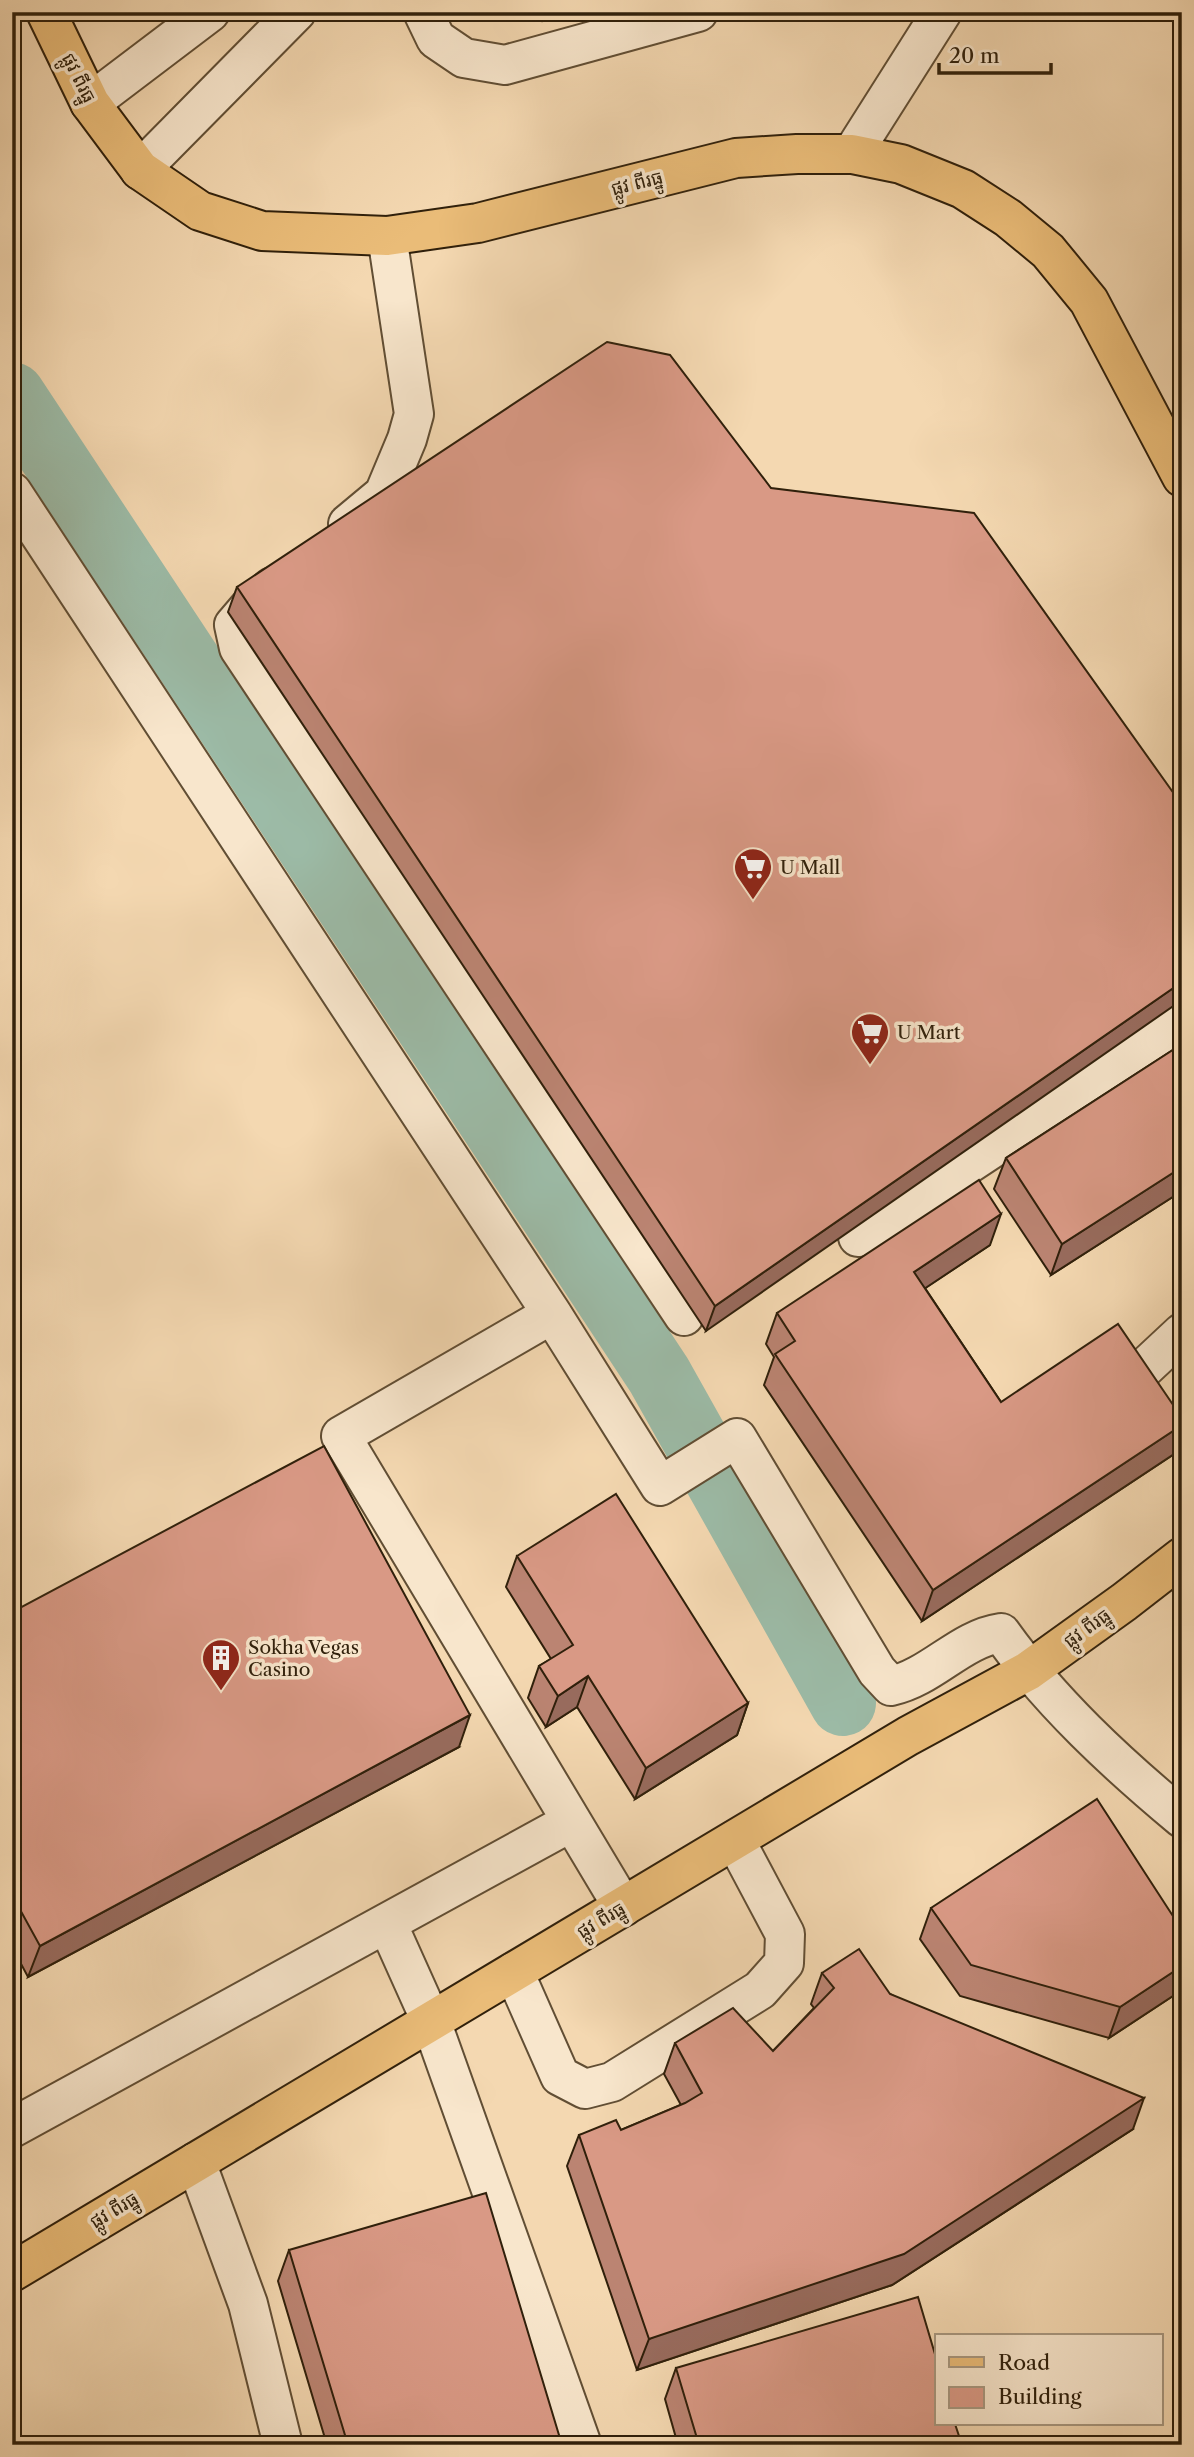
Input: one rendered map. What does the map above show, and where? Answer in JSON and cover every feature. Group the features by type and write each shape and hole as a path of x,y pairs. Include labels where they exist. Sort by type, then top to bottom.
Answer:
{"main road":[{"name":"ផ្លូវ ពីរធ្នូ","path":"46,12 90,103 140,170 200,211 262,231 387,236 478,223 736,158 797,154 852,154 901,164 963,189 1008,218 1048,251 1089,301 1182,477"},
{"name":"ផ្លូវ ពីរធ្នូ","path":"12,2272 908,1736 1028,1671 1182,1557"}],"lane":[{"path":"90,103 209,12"},
{"path":"140,170 296,12"},
{"path":"423,12 436,39 464,58 505,65 698,12"},
{"path":"852,154 942,12"},
{"path":"387,236 414,414 407,439 384,494 252,604 234,625 239,648 684,1316"},
{"path":"12,492 552,1314 660,1486 737,1438 877,1671 891,1686 907,1683 985,1635 1001,1633 1028,1671 1140,1784 1182,1818"},
{"path":"858,1237 1182,1023"},
{"path":"552,1314 341,1436 623,1907"},
{"path":"1137,1376 1182,1333"},
{"path":"12,2128 571,1822"},
{"path":"514,1972 560,2076 585,2089 611,2082 760,1990 784,1963 785,1934 736,1840"},
{"path":"387,1923 431,2021 582,2445"},
{"path":"196,2162 247,2304 283,2445"}],"building":[{"name":"U Mall","path":"607,342 670,355 771,488 974,513 1182,805 1182,982 715,1306 237,587"},
{"path":"1182,1044 1182,1167 1062,1244 1006,1158"},
{"path":"979,1180 1001,1214 914,1272 1001,1402 1118,1324 1182,1418 1182,1425 933,1590 775,1354 795,1341 777,1313"},
{"name":"Sokha Vegas Casino","path":"324,1446 470,1715 40,1946 12,1895 12,1612"},
{"path":"616,1494 748,1703 646,1768 588,1676 558,1696 539,1666 573,1645 517,1556"},
{"path":"1097,1799 1182,1930 1182,1966 1120,2007 971,1965 931,1908"},
{"path":"859,1949 890,1994 1144,2098 904,2254 649,2339 579,2135 616,2120 621,2130 702,2093 675,2043 733,2008 773,2051 834,1988 822,1973"},
{"path":"486,2193 562,2445 348,2445 289,2250"},
{"path":"918,2297 935,2354 935,2426 956,2426 962,2445 699,2445 676,2368"}],"waterway":[{"path":"12,395 659,1375 843,1703"}],"place":[{"name":"U Mall","path":"753,901"},
{"name":"U Mart","path":"870,1066"},
{"name":"Sokha Vegas Casino","path":"221,1692"}]}
